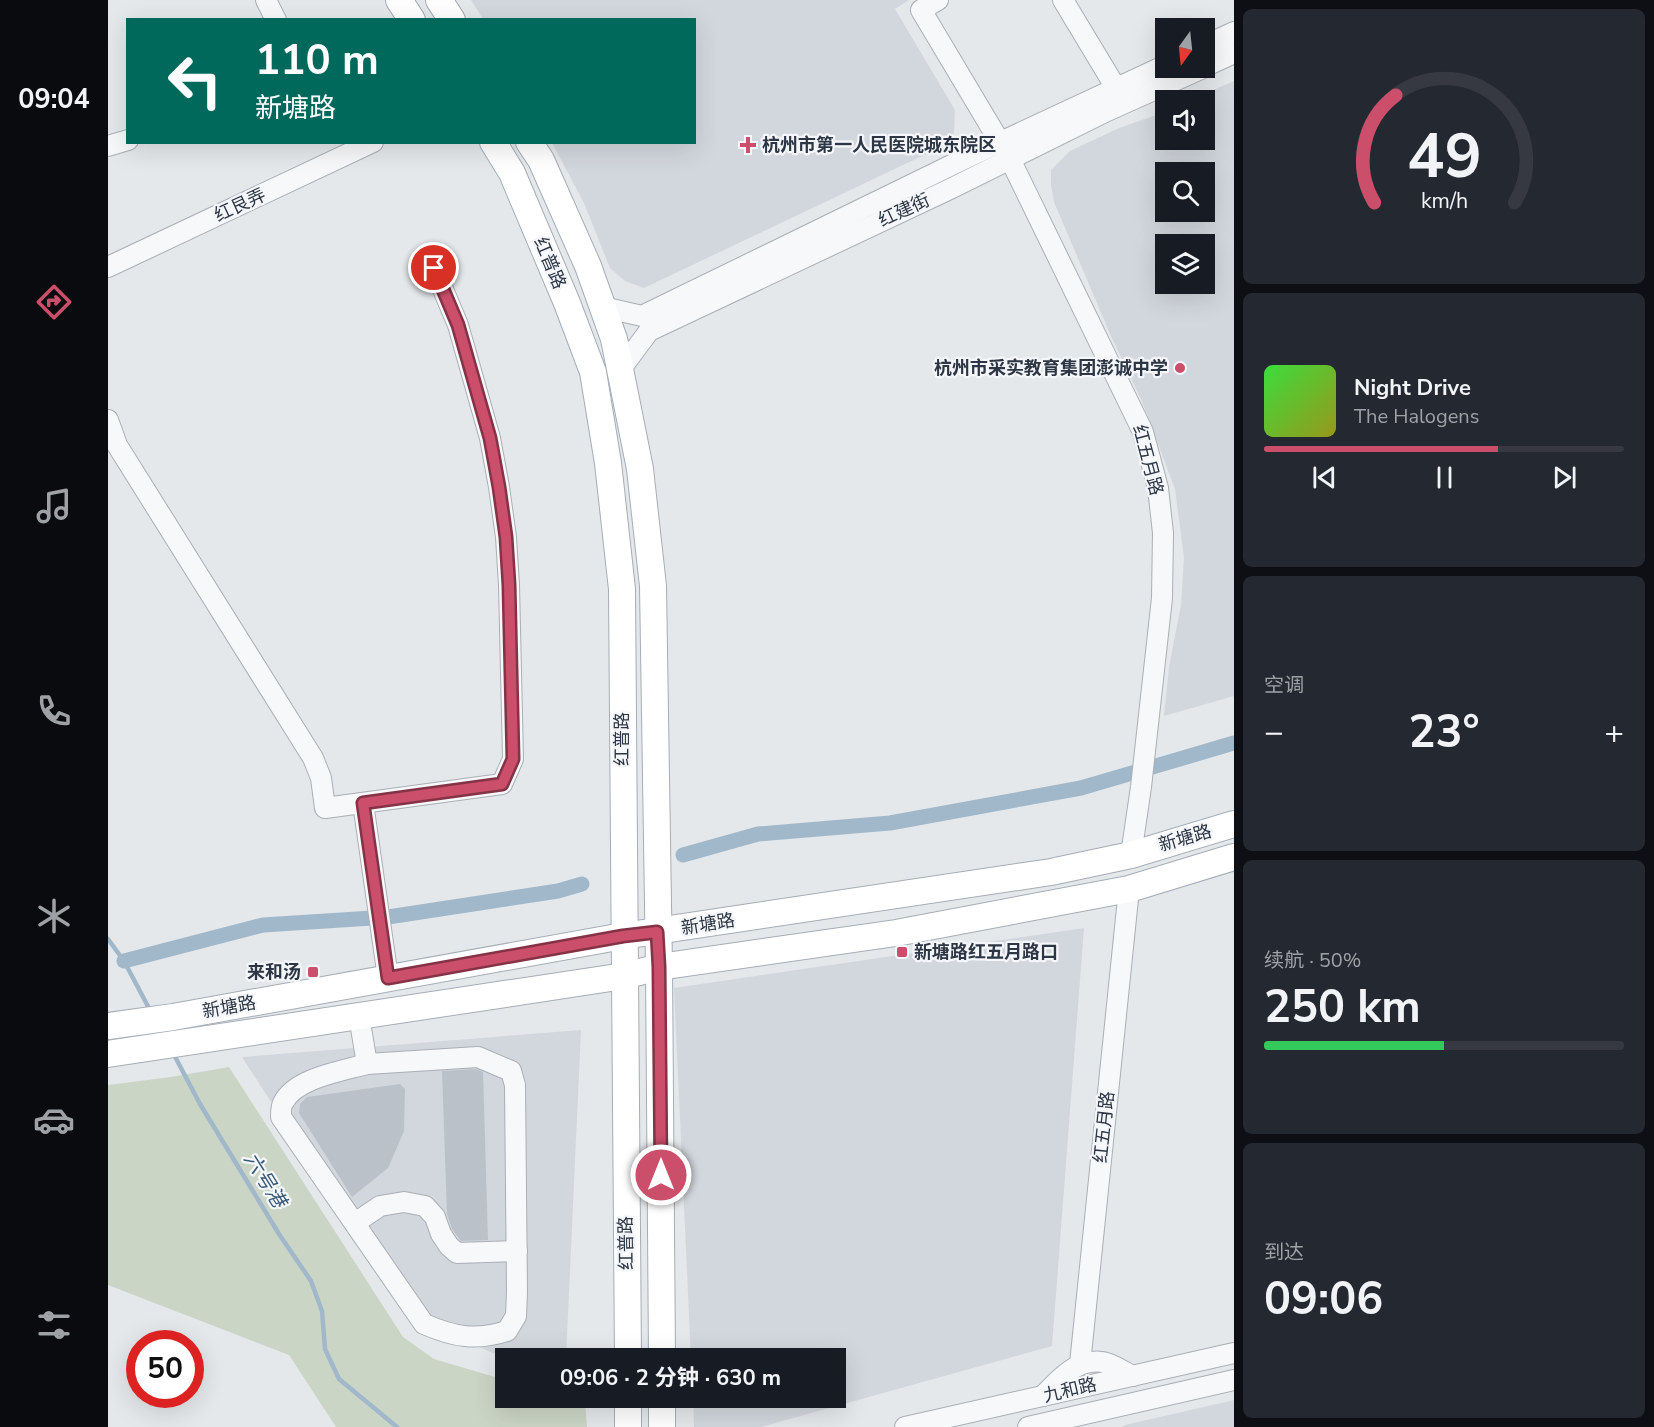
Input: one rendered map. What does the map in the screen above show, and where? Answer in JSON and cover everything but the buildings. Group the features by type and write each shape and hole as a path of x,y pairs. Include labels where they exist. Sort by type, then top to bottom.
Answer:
{"main road":[{"path":"399,0 411,18"},
{"path":"439,0 451,18"},
{"name":"红普路","path":"494,144 513,173 567,303 592,372 608,463 622,589 628,1348"},
{"name":"红普路","path":"531,144 541,160 588,266 614,339 640,469 652,586 659,967 662,1348"},
{"name":"新塘路","path":"114,1026 623,936 1051,872 1131,855 1234,824"},
{"name":"新塘路","path":"120,1053 624,976 659,967 896,933 1129,889 1234,857"},
{"path":"628,1408 628,1427"},
{"path":"662,1408 662,1427"}],"street":[{"path":"266,0 275,18"},
{"path":"1063,0 1116,88"},
{"name":"红五月路","path":"930,5 1005,151 1143,432 1158,489 1163,533 1162,598 1145,754 1131,855"},
{"path":"1215,41 1234,32"},
{"name":"红建街","path":"1215,62 1234,54"},
{"name":"红建街","path":"620,370 649,331 1005,151 1116,88 1155,70"},
{"name":"红建街","path":"603,307 642,316 1005,151 1107,111 1180,78"},
{"path":"108,146 126,141"},
{"name":"红艮弄","path":"108,267 369,144"},
{"path":"108,420 117,445 313,758 321,778 325,808 502,784 513,759 506,537 490,438 458,325 434,268"},
{"path":"363,803 388,978"},
{"name":"红五月路","path":"1080,1364 1129,889"},
{"path":"359,1016 366,1064"},
{"path":"478,1057 511,1071 515,1085 517,1251 516,1316 507,1331 488,1338 447,1334 424,1324 355,1223 281,1117 282,1103 295,1088 315,1078 366,1064 478,1057"},
{"path":"355,1223 381,1206 404,1202 425,1206 435,1217 441,1234 449,1246 457,1253 517,1251"},
{"name":"九和路","path":"906,1427 1234,1353"},
{"path":"1043,1396 1061,1376 1080,1364 1102,1362 1132,1376"},
{"name":"九和路","path":"1028,1427 1234,1380"}],"shaded area":[{"name":"杭州市第一人民医院城东院区","path":"471,0 909,0 895,9 955,110 954,133 941,147 644,288 625,281 610,268 584,203 553,144 696,144 696,18 482,18"},
{"name":"杭州市采实教育集团澎诚中学","path":"1234,81 1234,696 1164,716 1169,667 1181,605 1184,557 1175,489 1141,399 1111,336 1054,202 1051,185 1051,170 1070,151 1119,128 1155,115 1155,150 1215,150 1215,90 1213,90"},
{"path":"1084,928 1052,1346 846,1403 846,1348 690,1348 674,988"},
{"path":"581,1030 567,1348 495,1348 495,1354 412,1320 242,1057"},
{"path":"1234,1400 1234,1427 1122,1427 1125,1425"},
{"path":"693,1408 829,1408 761,1427 694,1427"}],"green space":[{"path":"229,1067 403,1337 434,1359 495,1377 495,1408 585,1408 587,1427 336,1427 289,1355 108,1285 108,1085"}],"waterway":[{"path":"683,855 758,834 890,823 1081,788 1234,743"},
{"path":"124,961 263,925 388,917 558,891 582,884"},
{"name":"六号港","path":"108,939 124,961 151,1012"},
{"name":"六号港","path":"172,1051 200,1104 279,1234 311,1281 322,1311 325,1349 339,1379 397,1427"}],"place":[{"name":"杭州市第一人民医院城东院区","path":"748,145"},
{"name":"杭州市采实教育集团澎诚中学","path":"1180,368"},
{"name":"新塘路红五月路口","path":"902,952"},
{"name":"来和汤","path":"313,972"}],"route":[{"path":"434,268 458,325 490,438 499,487 506,537 509,585 513,759 508,775 502,784 363,803 388,978 657,932 661,1175"}]}
